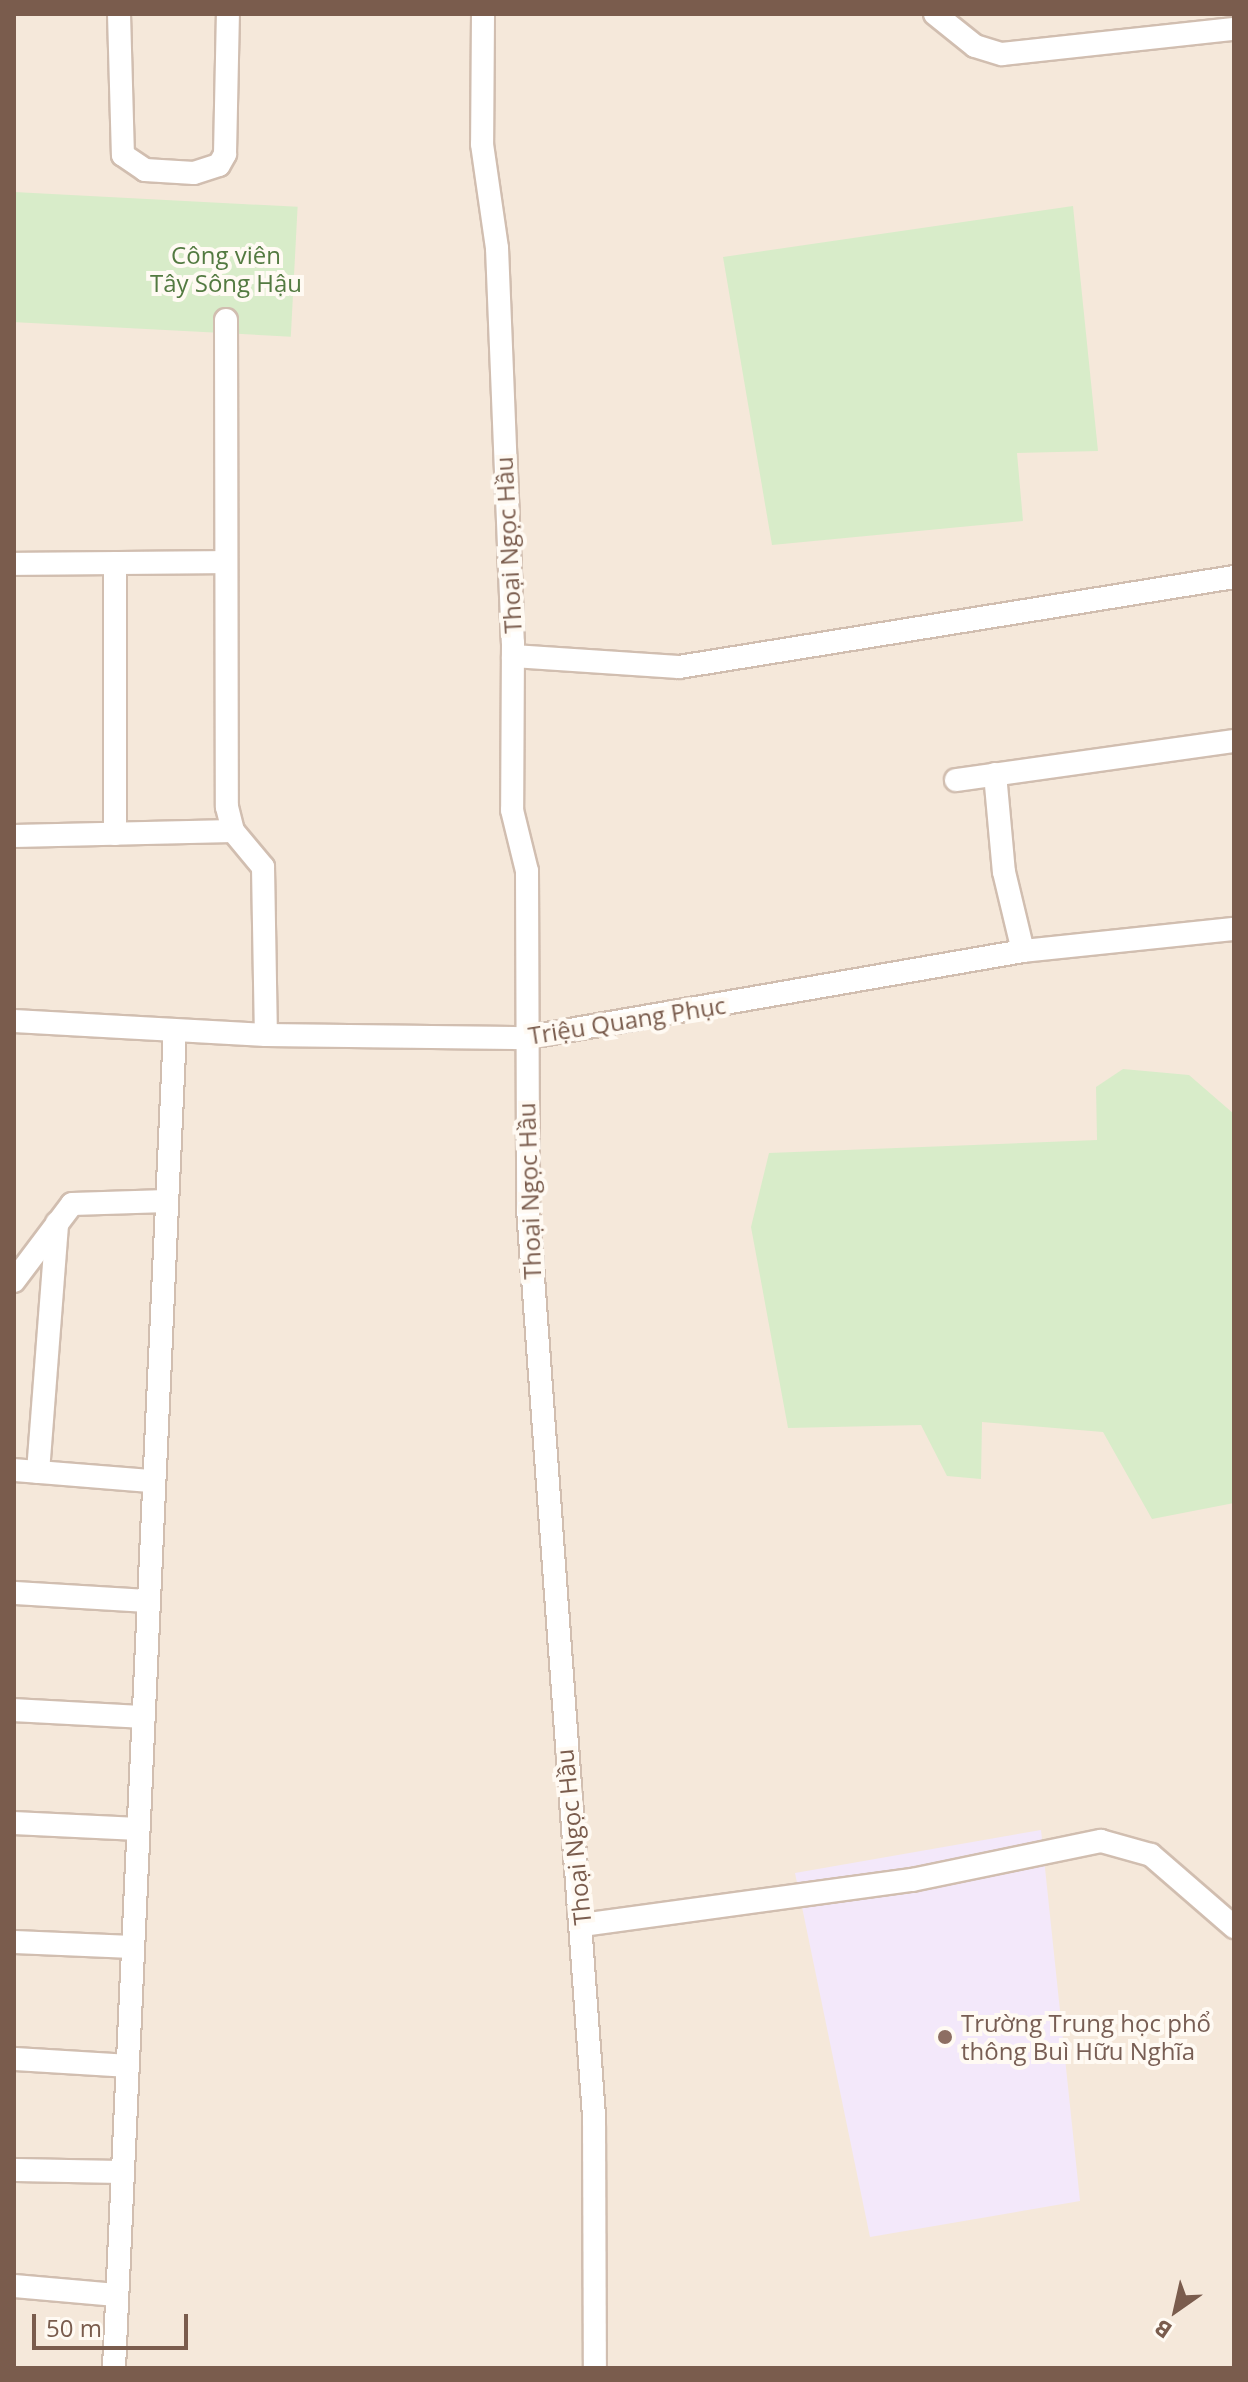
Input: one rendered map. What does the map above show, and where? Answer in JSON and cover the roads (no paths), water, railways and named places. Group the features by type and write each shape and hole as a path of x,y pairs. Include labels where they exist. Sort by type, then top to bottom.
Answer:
{"street":[{"path":"119,14 123,155 145,170 194,173 219,165 225,154 228,14"},
{"name":"Thoại Ngọc Hầu","path":"483,14 482,144 497,248 513,656 512,810 527,871 524,1038 540,1411 582,1925 594,2116 595,2368"},
{"path":"935,14 975,46 1002,54 1234,29"},
{"path":"226,320 223,562 233,831 263,867 266,1035"},
{"path":"14,564 223,562"},
{"path":"115,563 115,834"},
{"path":"513,656 679,667 1234,577"},
{"path":"956,780 1234,741"},
{"path":"995,774 1004,872 1023,951"},
{"path":"14,836 233,831"},
{"name":"Triệu Quang Phục","path":"14,1021 266,1035 524,1038 1023,951 1234,929"},
{"path":"114,2368 152,1481 175,1031"},
{"path":"14,1281 72,1204 167,1201"},
{"path":"38,1472 57,1223"},
{"path":"14,1470 152,1481"},
{"path":"14,1593 149,1601"},
{"path":"14,1710 144,1717"},
{"path":"14,1823 138,1829"},
{"path":"582,1925 912,1880 1101,1841 1151,1855 1234,1927"},
{"path":"14,1942 133,1947"},
{"path":"14,2059 127,2066"},
{"path":"14,2170 123,2172"},
{"path":"14,2286 117,2295"}],"place":[{"name":"Trường Trung học phổ thông Buì Hữu Nghĩa","path":"945,2037"}],"park label":[{"name":"Công viên Tây Sông Hậu","path":"226,269"}]}
